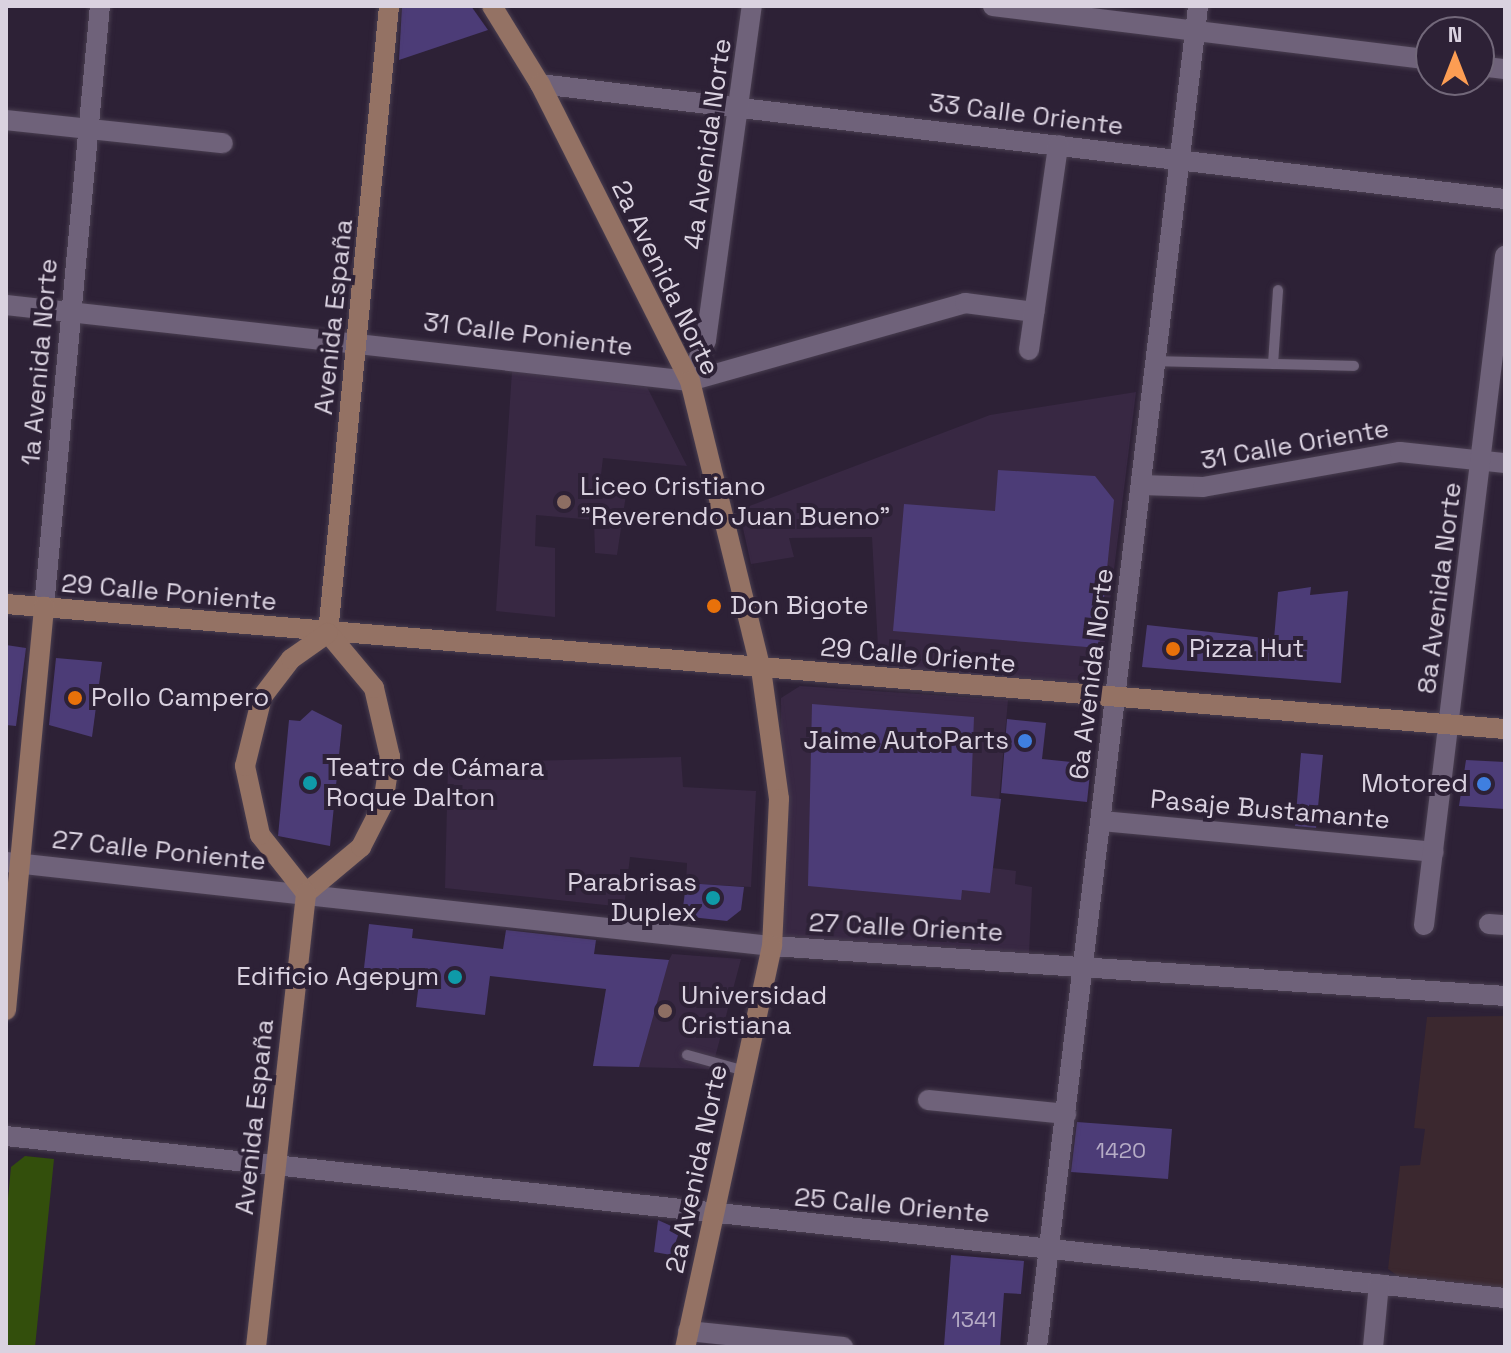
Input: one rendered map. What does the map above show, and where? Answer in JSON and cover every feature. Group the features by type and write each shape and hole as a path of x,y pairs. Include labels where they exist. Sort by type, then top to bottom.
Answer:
{"main road":[{"name":"Avenida España","path":"328,633 389,6"},
{"name":"2a Avenida Norte","path":"492,6 540,84 690,381 761,669 779,799 772,946 687,1339"},
{"name":"29 Calle Poniente","path":"6,604 328,633"},
{"name":"1a Avenida Norte","path":"6,1010 13,862 44,607"},
{"name":"29 Calle Oriente","path":"328,633 1505,729"},
{"path":"328,633 374,688 390,757 383,804 361,847 306,893 260,835 246,754 275,677 328,633"},
{"name":"Avenida España","path":"256,1347 306,893"}],"street":[{"name":"1a Avenida Norte","path":"44,607 85,129 100,6"},
{"name":"4a Avenida Norte","path":"690,381 706,340 741,107 752,6"},
{"path":"993,6 1415,58"},
{"name":"6a Avenida Norte","path":"1037,1347 1198,6"},
{"name":"33 Calle Oriente","path":"540,84 1505,199"},
{"path":"6,120 223,143"},
{"path":"1029,350 1058,145"},
{"name":"8a Avenida Norte","path":"1424,925 1505,256"},
{"name":"31 Calle Poniente","path":"6,305 358,341 690,381 965,303 1034,312"},
{"name":"31 Calle Oriente","path":"1141,485 1203,487 1400,452 1505,463"},
{"name":"Pasaje Bustamante","path":"1101,821 1434,852"},
{"name":"27 Calle Poniente","path":"13,862 306,893"},
{"name":"27 Calle Oriente","path":"306,893 772,946 1084,964 1505,996"},
{"path":"928,1100 1066,1114"},
{"name":"25 Calle Oriente","path":"6,1136 275,1162 714,1216 1051,1246 1505,1298"},
{"path":"1373,1347 1379,1284"},
{"path":"687,1339 843,1347"}],"lane":[{"path":"1273,364 1278,290"},
{"path":"1156,361 1354,366"},
{"path":"687,1055 745,1071"}],"shaded area":[{"name":"Liceo Cristiano \"Reverendo Juan Bueno\"","path":"512,371 647,387 687,466 603,458 600,483 627,488 617,555 595,553 594,520 536,515 535,546 555,548 555,617 496,611"},
{"path":"1136,392 1102,666 1088,685 879,666 872,537 789,538 794,557 751,564 739,510 990,415"},
{"path":"800,686 1008,700 993,868 1016,871 1015,884 1032,887 1029,955 782,937 781,698"},
{"path":"681,757 683,787 756,791 751,887 686,883 687,863 630,857 624,907 445,888 448,763"},
{"name":"Universidad Cristiana","path":"672,954 741,959 712,1069 593,1066 612,956 669,960"},
{"path":"1505,1016 1505,1292 1405,1281 1388,1269 1400,1166 1420,1165 1425,1129 1414,1128 1427,1017"}],"green space":[{"path":"25,1156 54,1159 35,1347 6,1347 6,1219 11,1167"}],"building":[{"path":"402,6 471,6 488,30 399,60"},
{"path":"998,470 1095,476 1114,500 1099,648 893,631 904,504 995,511"},
{"path":"1311,587 1310,595 1348,591 1341,683 1142,667 1147,625 1274,639 1278,592"},
{"path":"6,645 26,648 16,726 6,725"},
{"name":"Pollo Campero","path":"56,658 102,662 92,737 49,725"},
{"path":"812,704 974,717 971,796 1001,799 990,893 962,890 961,900 808,886"},
{"name":"Teatro de Cámara Roque Dalton","path":"312,710 342,725 330,846 278,836 289,720 300,721"},
{"name":"Jaime AutoParts","path":"1007,719 1046,723 1042,759 1091,764 1087,802 1001,793"},
{"path":"1301,753 1323,755 1316,828 1295,826"},
{"name":"Motored","path":"1466,760 1505,762 1505,809 1459,806"},
{"name":"Parabrisas Duplex","path":"686,883 744,887 741,910 727,921 682,916"},
{"path":"369,924 413,929 412,938 503,949 506,930 596,940 594,954 669,960 639,1067 593,1066 606,989 490,976 485,1015 416,1007 420,974 364,968"},
{"path":"1077,1122 1172,1129 1168,1179 1071,1172"},
{"path":"658,1220 680,1230 671,1255 654,1252"},
{"path":"951,1255 1024,1261 1021,1294 1004,1293 1000,1347 944,1346"}],"place":[{"name":"Liceo Cristiano \"Reverendo Juan Bueno\"","path":"564,502"},
{"name":"Don Bigote","path":"714,606"},
{"name":"Pizza Hut","path":"1173,649"},
{"name":"Pollo Campero","path":"75,698"},
{"name":"Jaime AutoParts","path":"1025,741"},
{"name":"Teatro de Cámara Roque Dalton","path":"310,783"},
{"name":"Motored","path":"1484,784"},
{"name":"Parabrisas Duplex","path":"713,898"},
{"name":"Edificio Agepym","path":"455,977"},
{"name":"Universidad Cristiana","path":"665,1011"}]}
